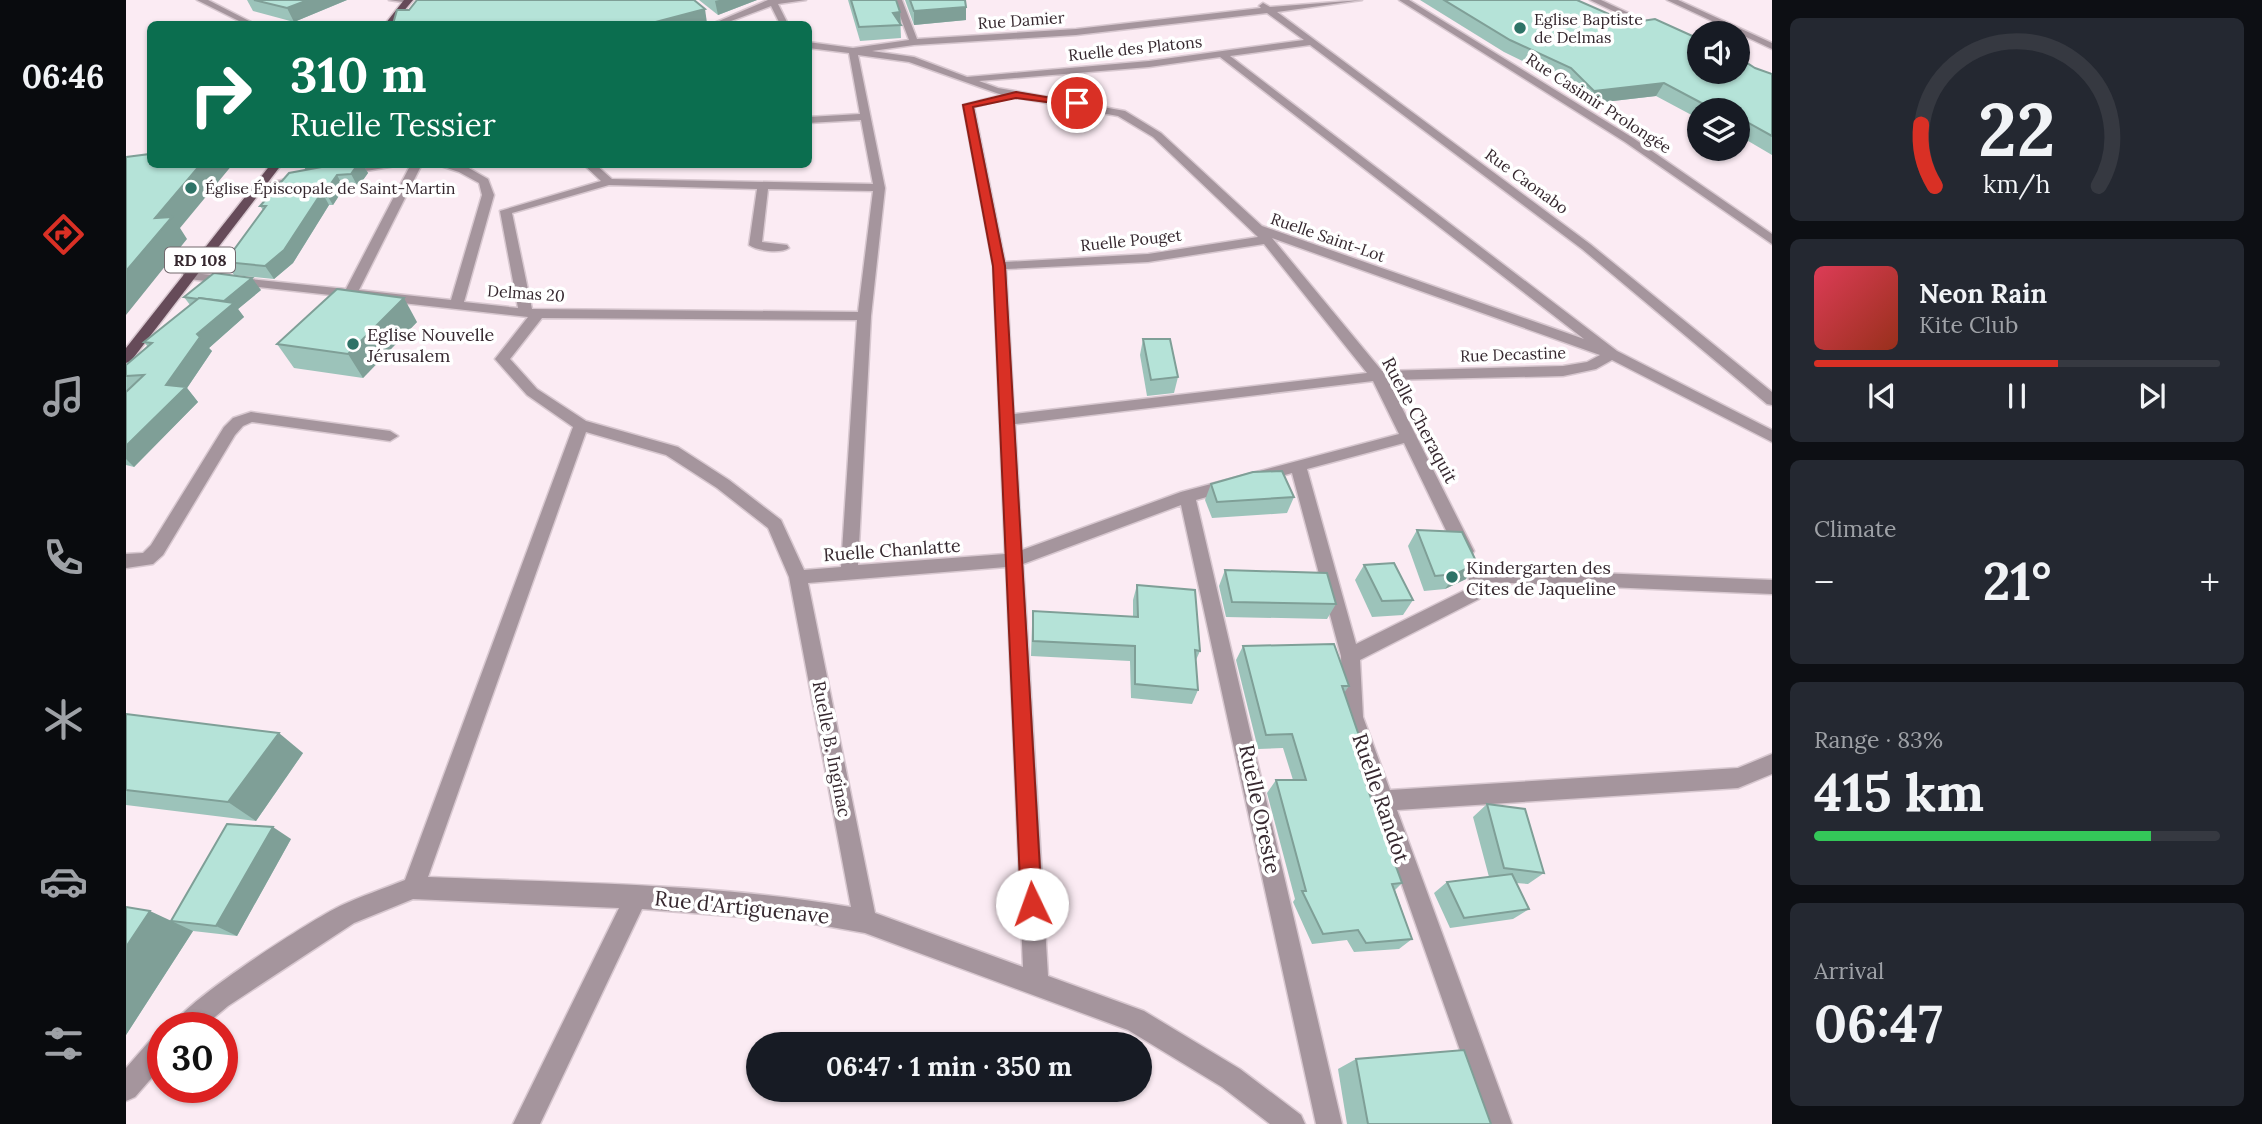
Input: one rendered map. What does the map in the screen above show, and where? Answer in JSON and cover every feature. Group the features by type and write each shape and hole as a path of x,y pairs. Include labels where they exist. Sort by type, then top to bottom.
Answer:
{"main road":[{"path":"392,21 409,0"},
{"name":"RD 108","path":"126,358 274,168"}],"street":[{"path":"201,0 245,21"},
{"path":"393,0 409,0"},
{"path":"724,21 772,1 802,0"},
{"path":"898,0 914,42"},
{"name":"Rue Caonabo","path":"1254,0 1591,248 1677,316 1772,400"},
{"name":"Rue Damier","path":"853,51 914,42 1076,32 1358,0"},
{"name":"Rue Casimir Prolongée","path":"1403,0 1629,140 1772,240"},
{"path":"1594,0 1687,43"},
{"path":"1671,0 1772,46"},
{"path":"772,1 782,21"},
{"path":"709,16 714,21"},
{"name":"Ruelle des Platons","path":"962,79 1222,54 1310,42"},
{"name":"Ruelle Saint-Lot","path":"812,46 911,59 962,79 1016,95 1100,107 1138,121 1262,235 1612,354 1772,437"},
{"path":"849,573 864,316 878,188 853,51"},
{"name":"Rue Decastine","path":"1007,420 1378,376 1563,371 1591,366 1612,354 1222,54"},
{"path":"1016,95 968,105 999,266 1036,984"},
{"path":"812,120 864,117"},
{"path":"260,186 372,168"},
{"path":"351,292 415,168"},
{"path":"456,304 488,195 484,181 458,168"},
{"path":"592,168 608,182"},
{"path":"798,577 775,524 723,484 672,452 581,425 532,392 502,359 532,313 506,211 608,182 878,188"},
{"path":"763,185 755,245 783,248"},
{"name":"Ruelle Pouget","path":"999,266 1147,258 1262,235"},
{"name":"Ruelle Cheraquit","path":"1262,235 1378,376 1477,575"},
{"name":"Delmas 20","path":"188,275 532,313 864,316"},
{"path":"126,561 147,559 157,550 229,431 238,422 251,417 390,436"},
{"path":"413,888 581,425"},
{"name":"Ruelle Chanlatte","path":"798,577 1014,560 1187,496 1410,436"},
{"name":"Ruelle Randot","path":"1298,464 1350,656 1353,717 1499,1124"},
{"name":"Ruelle Oreste","path":"1187,496 1329,1124"},
{"path":"1350,656 1473,594 1479,587 1477,575 1772,587"},
{"name":"Ruelle B. Inginac","path":"798,577 865,921"},
{"path":"1382,801 1738,778 1772,764"},
{"name":"Rue d'Artiguenave","path":"202,1012 219,997 346,915 413,888 636,897 803,910 865,921 1135,1020 1231,1078 1292,1124"},
{"path":"526,1124 636,897"},
{"path":"126,1088 147,1064"}],"building":[{"path":"254,0 308,0 287,8"},
{"path":"417,0 694,0 705,9 659,21 394,21 397,10 409,10"},
{"path":"851,0 896,0 900,12 893,13 901,25 859,27"},
{"path":"910,0 965,0 966,7 914,11"},
{"path":"1444,0 1577,0 1629,23 1655,19 1687,34 1687,84 1750,84 1750,65 1772,74 1772,136 1750,124 1750,98 1692,98 1664,83 1594,91 1571,68 1510,40"},
{"path":"147,154 147,168 198,168 155,218 172,217 126,271 126,157"},
{"path":"316,168 355,168 351,174 337,175 325,192 322,192 284,250 265,266 225,262 266,206 260,206 289,173"},
{"path":"214,273 252,278 224,301 184,297"},
{"path":"337,289 404,298 348,354 277,344"},
{"path":"199,298 234,303 197,334 200,337 166,385 186,387 126,446 126,392 144,375 126,376 126,365 152,343 144,342"},
{"path":"1143,339 1170,339 1178,377 1151,380"},
{"path":"1282,471 1294,497 1217,502 1211,484 1253,472"},
{"path":"1417,530 1462,532 1477,563 1456,574 1435,576"},
{"path":"1394,563 1413,600 1382,601 1364,565"},
{"path":"1225,570 1327,573 1336,604 1232,602"},
{"path":"1137,585 1195,590 1200,651 1195,650 1198,690 1135,684 1135,646 1033,641 1033,611 1138,617"},
{"path":"1334,644 1349,686 1342,686 1368,762 1359,765 1402,883 1392,884 1412,939 1366,943 1358,930 1323,934 1302,891 1306,891 1276,780 1306,780 1292,734 1266,735 1243,646"},
{"path":"126,714 279,733 228,802 126,790"},
{"path":"1487,804 1525,809 1544,873 1504,868"},
{"path":"227,824 273,827 216,926 171,921"},
{"path":"1512,874 1529,909 1464,918 1447,882"},
{"path":"126,907 150,911 126,947"},
{"path":"1464,1050 1491,1124 1368,1124 1356,1059"}],"place":[{"name":"Eglise Baptiste de Delmas","path":"1520,28"},
{"name":"Église Épiscopale de Saint-Martin","path":"191,188"},
{"name":"Eglise Nouvelle Jérusalem","path":"353,344"},
{"name":"Kindergarten des Cites de Jaqueline","path":"1452,577"}],"route":[{"path":"1032,904 999,266 968,105 1016,95 1077,103"}]}
